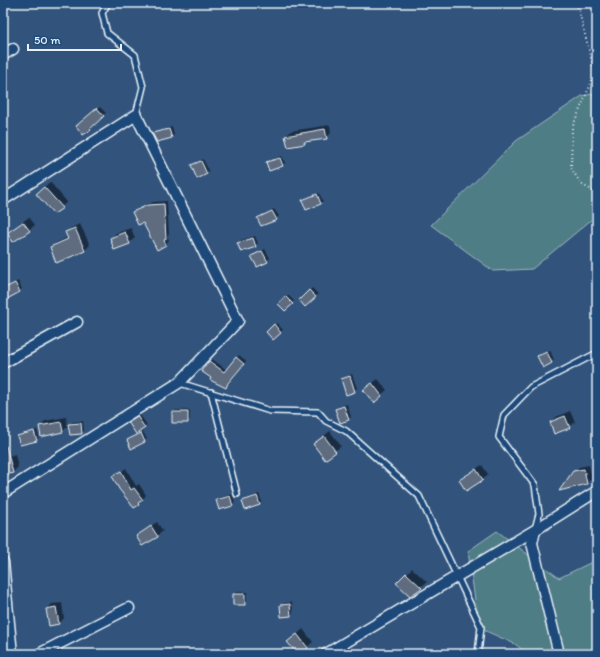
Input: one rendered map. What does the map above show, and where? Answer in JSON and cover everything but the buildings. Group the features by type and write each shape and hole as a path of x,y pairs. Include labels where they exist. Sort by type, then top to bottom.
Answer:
{"street":[{"path":"3,55 13,49"},
{"path":"3,200 136,114 238,321 180,382 3,493"},
{"path":"3,363 77,322"},
{"path":"326,654 535,530 597,491"},
{"path":"535,530 532,543 560,654"},
{"path":"3,562 12,654"},
{"path":"39,654 129,608"}],"lane":[{"path":"108,3 102,13 107,33 136,55 142,87 136,114"},
{"path":"535,530 539,514 535,485 499,437 504,415 531,387 597,353"},
{"path":"180,382 270,411 318,412 326,421 346,431 419,496 481,627 478,654"},
{"path":"210,392 237,494"}],"path":[{"path":"577,3 596,75 572,128 571,168 581,184 597,193"}],"green space":[{"path":"597,93 597,215 532,269 493,271 431,225 516,141 582,96"},
{"path":"497,531 559,578 592,562 597,556 597,654 528,654 515,644 479,628 468,551"}]}
